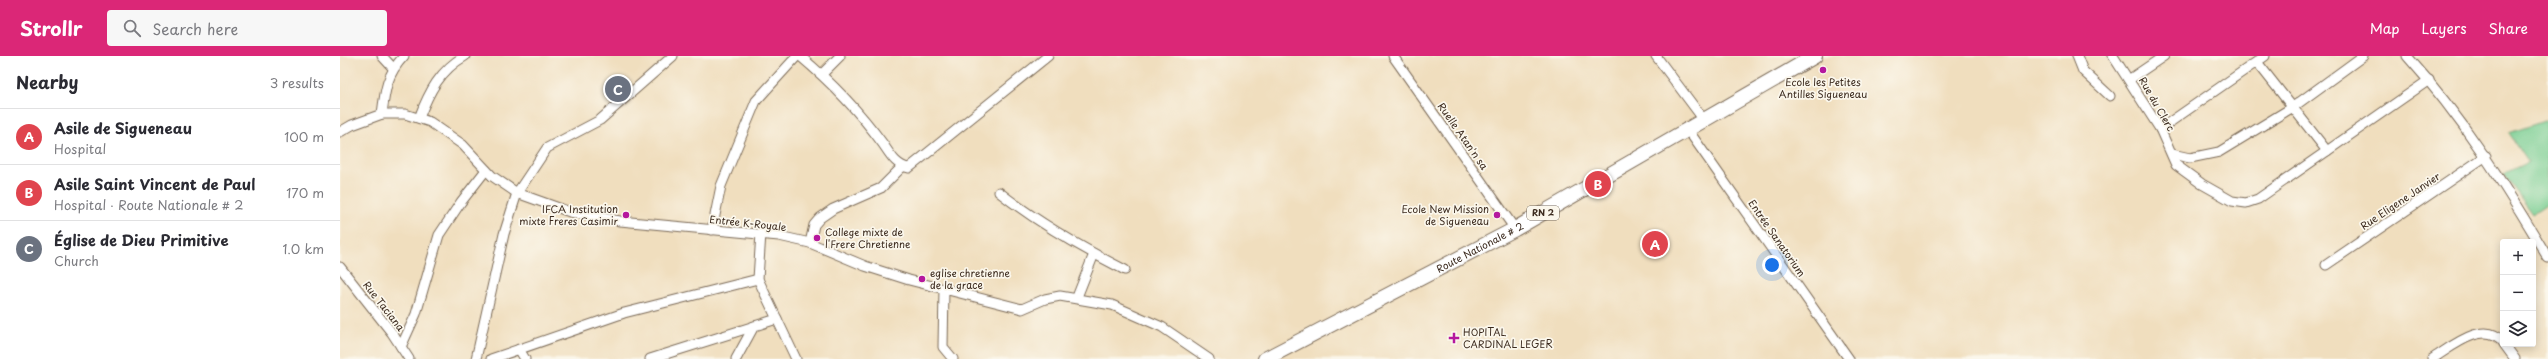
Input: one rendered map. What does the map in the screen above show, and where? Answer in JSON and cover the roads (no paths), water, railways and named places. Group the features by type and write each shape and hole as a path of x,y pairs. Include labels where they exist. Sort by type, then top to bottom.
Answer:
{"main road":[{"name":"Route Nationale # 2","path":"1264,359 1515,229 1688,130 1811,57"}],"street":[{"path":"382,56 393,68"},
{"path":"382,114 385,88 393,68 404,56"},
{"path":"419,118 428,93 442,74 465,56"},
{"path":"476,359 504,234 517,193 546,148 600,120 673,56"},
{"path":"712,230 721,186 756,101 797,56"},
{"path":"800,56 822,74 866,121 895,160 902,167 909,168 1048,56"},
{"path":"822,74 840,56"},
{"name":"Ruelle Atan'n sa","path":"1393,56 1515,229"},
{"path":"1656,56 1704,120"},
{"path":"2077,56 2083,71 2110,96"},
{"name":"Rue du Clerc","path":"2113,56 2130,79 2160,129 2176,165 2232,201 2246,203 2258,199 2327,151"},
{"path":"2130,79 2164,56"},
{"path":"2160,129 2265,56"},
{"path":"2172,154 2190,158 2219,152 2293,107 2363,56"},
{"path":"2407,56 2428,80 2486,156 2548,258"},
{"path":"2257,62 2327,151 2428,80"},
{"name":"Entrée K-Royale","path":"340,132 352,124 382,114 405,114 430,122 463,145 486,170 517,193 570,212 620,221 761,234 810,243 865,266 944,289 1022,309 1045,299 1060,296 1077,297 1112,305 1162,327 1209,359"},
{"name":"Entrée Sanatorium","path":"1688,130 1849,359"},
{"name":"Rue Eligene Janvier","path":"2326,265 2486,156"},
{"path":"810,243 814,225 820,218 833,209 882,188 902,167"},
{"path":"401,347 416,314 439,235 461,202 486,170"},
{"path":"999,192 1021,209 1094,254 1124,270"},
{"path":"761,234 758,279 796,359"},
{"path":"1077,297 1094,254"},
{"name":"Rue Taciana","path":"340,267 409,359"},
{"path":"491,359 624,313 758,279"},
{"path":"944,289 943,347 953,359"},
{"path":"650,359 777,319"},
{"path":"736,359 754,326"},
{"path":"2432,359 2476,333 2490,333 2500,340"},
{"path":"2507,347 2515,359"},
{"path":"519,349 525,359"}],"place":[{"name":"Ecole les Petites Antilles Sigueneau","path":"1823,70"},
{"name":"Église de Dieu Primitive","path":"618,89"},
{"name":"Asile Saint Vincent de Paul","path":"1598,184"},
{"name":"IFCA Institution mixte Freres Casimir","path":"626,215"},
{"name":"Ecole New Mission de Sigueneau","path":"1497,215"},
{"name":"College mixte de l'Frere Chretienne","path":"817,238"},
{"name":"Asile de Sigueneau","path":"1655,244"},
{"name":"eglise chretienne de la grace","path":"922,279"},
{"name":"HOPITAL CARDINAL LEGER","path":"1454,338"}]}
